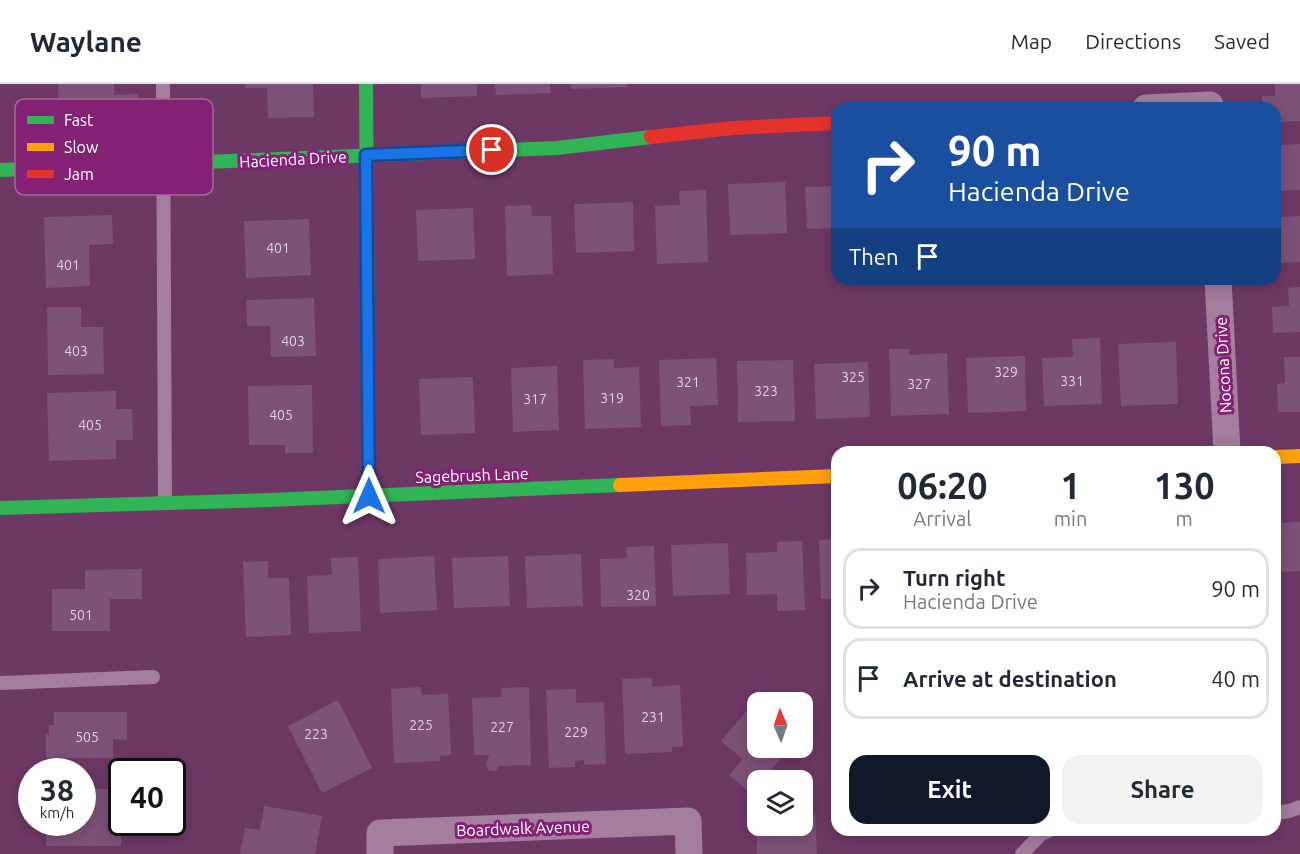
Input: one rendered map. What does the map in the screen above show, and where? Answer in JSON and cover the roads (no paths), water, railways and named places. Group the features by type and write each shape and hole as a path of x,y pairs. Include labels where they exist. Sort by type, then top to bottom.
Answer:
{"street":[{"path":"366,84 369,496"},
{"path":"1189,102 1210,99"},
{"name":"Hacienda Drive","path":"213,162 557,148 733,128 831,123"},
{"name":"Hacienda Drive","path":"0,170 15,169"},
{"name":"Nocona Drive","path":"1218,285 1227,446"},
{"path":"1281,457 1300,456"},
{"name":"Sagebrush Lane","path":"0,508 369,496 831,476"},
{"name":"Boardwalk Avenue","path":"380,854 380,833 688,821 689,854"}],"lane":[{"path":"163,195 165,503"},
{"path":"0,683 153,677"},
{"path":"1281,813 1300,807"},
{"path":"1022,854 1039,836"}]}
